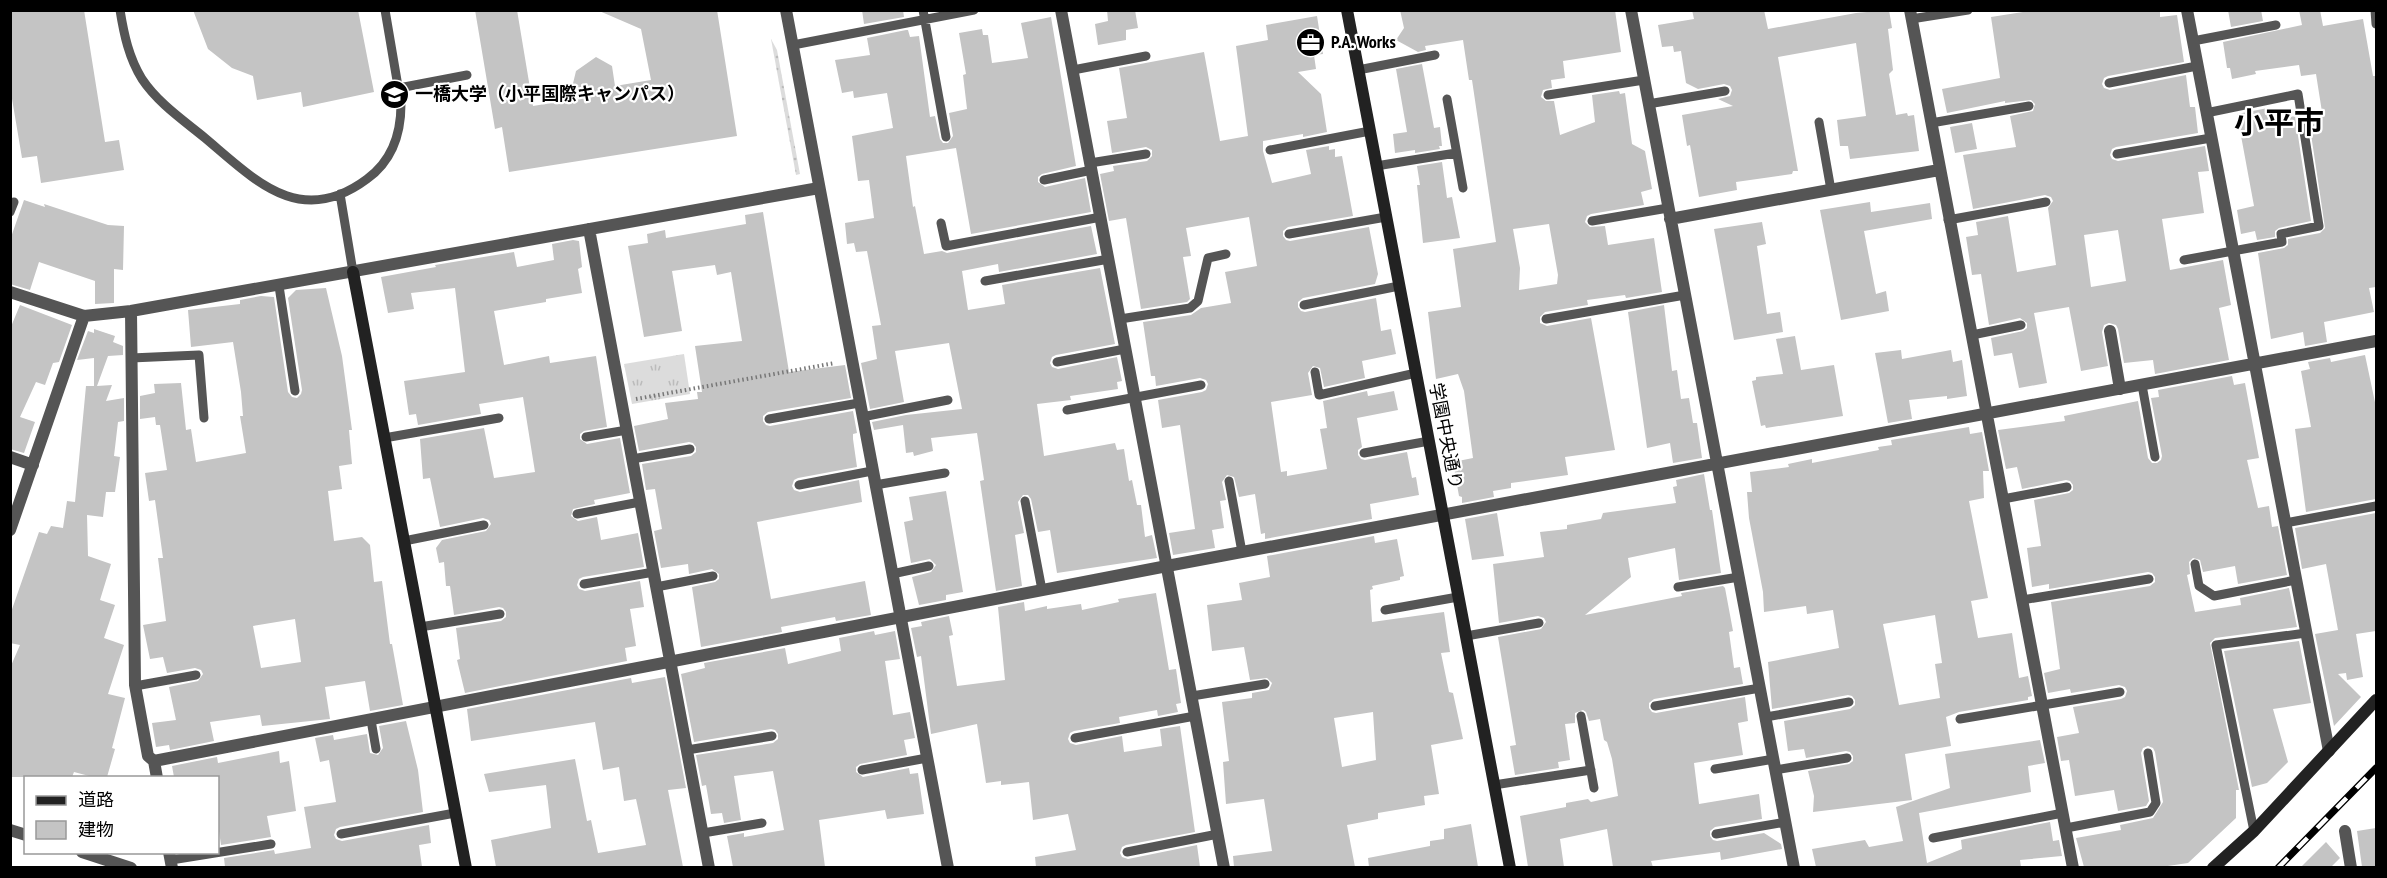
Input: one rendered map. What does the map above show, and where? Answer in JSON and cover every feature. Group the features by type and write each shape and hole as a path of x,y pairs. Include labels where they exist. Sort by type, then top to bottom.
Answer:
{"street":[{"path":"786,10 948,867"},
{"path":"1061,10 1224,867"},
{"name":"学園中央通り","path":"1347,10 1510,867"},
{"path":"2187,10 2329,750"},
{"path":"1633,11 1648,104 1794,867"},
{"path":"1910,15 2073,867"},
{"path":"1669,214 1831,190 1939,170"},
{"path":"10,292 84,316 131,311 819,188"},
{"path":"589,230 709,867"},
{"path":"353,272 466,867"},
{"path":"131,311 135,686 148,756 154,761 157,776"},
{"path":"10,530 84,316"},
{"path":"2110,331 2120,389"},
{"path":"154,761 1167,566 2376,341"},
{"path":"10,457 33,465"},
{"path":"2213,867 2254,831 2376,700"},
{"path":"2345,831 2351,867"},
{"path":"89,854 131,867"}],"lane":[{"path":"120,10 131,59 158,100 255,180 275,193 290,198 306,199 340,194 360,185 373,175 390,153 401,119 399,88 385,10"},
{"path":"793,45 924,15 974,10"},
{"path":"1910,15 1968,10"},
{"path":"2374,10 2376,24"},
{"path":"924,15 946,136"},
{"path":"2193,41 2276,25"},
{"path":"1358,70 1435,55"},
{"path":"1072,70 1146,56"},
{"path":"2109,83 2197,66"},
{"path":"399,88 466,75"},
{"path":"1548,95 1644,80"},
{"path":"1648,104 1725,91"},
{"path":"2184,261 2282,242 2281,234 2319,226 2298,94 2206,112"},
{"path":"1447,99 1463,188"},
{"path":"1930,123 2029,106"},
{"path":"1818,122 1831,190"},
{"path":"1270,150 1370,131"},
{"path":"2117,154 2211,138"},
{"path":"1376,166 1456,153"},
{"path":"1044,180 1091,166 1146,154"},
{"path":"340,194 353,272"},
{"path":"10,212 14,202"},
{"path":"1948,220 2046,202"},
{"path":"1592,221 1669,214"},
{"path":"941,223 946,246 1101,217"},
{"path":"1289,234 1386,217"},
{"path":"1120,319 1191,308 1198,301 1208,258 1226,254"},
{"path":"985,281 1108,259"},
{"path":"279,286 295,391"},
{"path":"1304,305 1399,286"},
{"path":"1545,319 1685,295"},
{"path":"1972,335 2021,325"},
{"path":"1057,362 1125,349"},
{"path":"131,358 199,356 204,418"},
{"path":"1315,372 1319,395 1416,374"},
{"path":"1067,410 1201,385"},
{"path":"2142,385 2155,457"},
{"path":"862,417 948,400"},
{"path":"769,419 859,403"},
{"path":"384,438 500,418"},
{"path":"586,437 627,430"},
{"path":"1364,453 1429,441"},
{"path":"632,459 690,449"},
{"path":"799,485 872,471"},
{"path":"875,485 945,473"},
{"path":"1229,481 1242,552"},
{"path":"2002,499 2067,487"},
{"path":"1025,501 1042,590"},
{"path":"577,514 640,502"},
{"path":"2285,523 2376,506"},
{"path":"404,541 484,525"},
{"path":"2195,564 2199,586 2214,596 2296,579"},
{"path":"892,574 929,566"},
{"path":"585,584 654,572"},
{"path":"656,587 713,576"},
{"path":"1678,587 1739,578"},
{"path":"2022,600 2149,579"},
{"path":"1385,610 1458,597"},
{"path":"420,627 500,614"},
{"path":"1466,636 1539,623"},
{"path":"2254,831 2216,645 2306,633"},
{"path":"135,686 196,675"},
{"path":"1192,696 1265,684"},
{"path":"1655,706 1760,688"},
{"path":"1960,720 2120,692"},
{"path":"1766,717 1849,702"},
{"path":"1075,738 1196,716"},
{"path":"1581,716 1594,789"},
{"path":"371,720 376,750"},
{"path":"687,750 772,736"},
{"path":"2066,828 2150,812 2156,803 2148,753"},
{"path":"862,771 927,758"},
{"path":"1715,769 1847,758"},
{"path":"1494,785 1590,770"},
{"path":"341,834 455,813"},
{"path":"1933,838 2063,813"},
{"path":"1716,834 1786,822"},
{"path":"703,833 762,823"},
{"path":"1126,852 1218,834"},
{"path":"219,852 272,844"},
{"path":"171,860 209,854"}],"path":[{"path":"621,402 851,360"}],"green space":[{"path":"771,39 777,50 800,174 796,175"},
{"path":"684,354 690,394 632,404 624,364"}],"building":[{"path":"10,10 84,10 105,142 119,140 124,170 41,183 37,156 22,158 10,87"},
{"path":"193,10 358,10 374,92 303,107 301,92 257,100 253,76 232,68 208,49"},
{"path":"475,10 517,10 533,106 569,100 576,71 596,57 612,66 615,86 651,80 641,29 597,10 717,10 737,136 509,172 502,127 495,129"},
{"path":"862,10 903,10 904,17 864,24"},
{"path":"1107,10 1135,10 1138,28 1126,30 1126,40 1098,45 1095,24 1108,21"},
{"path":"1400,10 1615,10 1621,52 1563,61 1565,78 1551,80 1552,88 1543,90 1541,97 1546,101 1554,101 1560,135 1595,122 1592,95 1619,91 1620,94 1625,93 1632,144 1645,151 1652,189 1641,192 1644,205 1591,214 1587,216 1585,222 1590,227 1605,226 1608,245 1654,238 1662,292 1626,298 1625,295 1587,300 1588,305 1545,312 1540,317 1540,323 1547,326 1591,318 1615,450 1565,457 1568,475 1511,483 1511,488 1493,491 1494,497 1462,503 1453,462 1473,458 1464,391 1458,374 1436,379 1428,312 1461,307 1453,249 1496,242 1472,80 1469,80 1463,40 1425,46 1426,50 1418,52 1396,40 1404,28","holes":["1549,224 1558,275 1557,284 1519,290 1520,268 1513,229"]},
{"path":"1692,10 1764,10 1768,29 1856,13 1889,10 1892,28 1888,29 1893,70 1889,74 1896,115 1907,113 1908,116 1914,115 1919,151 1850,159 1848,146 1840,146 1837,120 1866,116 1856,43 1778,57 1798,171 1793,171 1792,174 1736,182 1737,190 1699,197 1682,115 1733,106 1718,99 1730,96 1732,90 1730,86 1724,84 1698,89 1686,83 1681,51 1674,52 1673,46 1662,47 1658,25 1694,19"},
{"path":"2036,10 2160,10 2160,17 2177,15 2184,62 2108,76 2104,78 2102,84 2104,88 2110,90 2186,75 2190,107 2195,107 2198,133 2116,147 2112,149 2110,155 2112,159 2118,161 2205,146 2209,171 2198,172 2204,213 2162,219 2170,270 2223,260 2231,305 2219,308 2229,360 2155,374 2153,360 2124,363 2118,329 2116,325 2109,323 2104,325 2102,332 2108,366 2081,371 2069,307 2034,313 2047,383 2019,388 2012,353 1994,356 1991,338 2023,331 2027,328 2027,323 2020,318 1989,325 1981,274 1972,275 1966,237 1978,235 1976,222 2008,216 2017,272 2056,265 2048,208 2053,201 2051,197 2045,195 1973,209 1963,155 2016,147 2010,116 2033,111 2035,104 2031,100 2005,103 2005,101 1947,113 1942,89 2000,78 1991,17","holes":["2118,230 2126,281 2091,287 2084,235"]},
{"path":"2228,10 2261,10 2263,21 2231,27"},
{"path":"2299,10 2320,10 2323,26 2363,19 2373,76 2376,76 2376,287 2369,288 2374,312 2324,322 2327,342 2305,346 2303,332 2271,339 2258,253 2284,248 2288,245 2288,239 2320,233 2325,228 2308,114 2322,112 2316,74 2301,76 2299,65 2255,71 2256,74 2232,79 2230,68 2227,68 2223,42 2302,25"},
{"path":"1317,16 1323,54 1314,55 1316,69 1298,72 1321,94 1327,132 1263,141 1263,151 1272,183 1311,174 1306,150 1329,146 1329,150 1335,149 1335,157 1342,156 1353,216 1288,227 1283,231 1283,236 1290,241 1369,227 1378,274 1375,284 1303,298 1298,302 1298,307 1305,312 1376,298 1381,331 1391,329 1396,354 1362,361 1365,378 1324,387 1320,368 1313,366 1308,373 1312,395 1271,402 1281,472 1287,471 1287,476 1327,469 1320,429 1327,428 1323,401 1367,391 1368,396 1394,391 1398,410 1357,418 1362,447 1358,450 1358,455 1365,460 1407,452 1412,478 1416,477 1419,495 1370,504 1372,519 1265,539 1265,533 1261,534 1255,494 1239,497 1234,477 1227,475 1222,482 1226,500 1220,501 1224,528 1212,530 1215,548 1173,555 1169,533 1195,529 1180,425 1162,428 1158,400 1202,392 1206,390 1208,384 1206,380 1200,378 1156,386 1155,376 1151,376 1143,322 1191,315 1201,308 1231,303 1225,272 1257,266 1249,217 1186,228 1191,256 1183,257 1190,299 1187,302 1141,309 1126,218 1109,221 1100,174 1114,171 1113,166 1147,161 1152,156 1152,150 1146,147 1112,153 1107,121 1127,118 1119,68 1204,52 1220,141 1248,136 1236,46 1268,40 1266,25"},
{"path":"1051,17 1076,166 1042,174 1038,177 1038,182 1045,187 1085,178 1091,212 971,234 956,148 906,156 913,207 915,206 924,254 942,251 947,253 1091,226 1097,254 999,272 998,264 962,271 968,310 1005,304 1002,285 1100,268 1115,344 1056,355 1052,357 1050,363 1052,367 1058,369 1117,357 1122,381 1117,382 1118,389 1070,396 1071,400 1037,404 1044,456 1115,443 1117,450 1124,449 1129,481 1132,480 1137,505 1141,505 1145,537 1152,535 1157,558 1057,573 1050,530 1038,532 1031,499 1028,495 1023,495 1018,502 1024,533 1015,535 1022,586 996,591 980,481 984,480 977,433 931,438 933,451 914,456 913,452 906,453 903,425 874,430 872,422 906,415 962,409 949,343 895,351 904,402 870,409 861,363 877,359 872,326 881,325 867,251 856,252 854,243 847,244 845,223 874,218 869,180 858,181 852,136 893,128 887,93 854,98 853,91 842,93 835,60 870,55 867,38 906,30 910,37 919,36 930,117 935,116 940,139 943,143 948,143 953,136 949,113 967,109 963,75 966,74 959,33 982,29 983,35 988,35 992,63 1028,58 1021,23"},
{"path":"1422,64 1434,128 1440,127 1442,146 1439,146 1440,149 1415,153 1415,150 1395,153 1393,134 1407,132 1396,69"},
{"path":"2268,108 2270,121 2295,116 2311,221 2279,228 2275,231 2275,237 2257,240 2255,231 2241,234 2237,210 2254,206 2237,114"},
{"path":"1972,123 1977,149 1955,153 1950,127"},
{"path":"1442,162 1447,198 1452,197 1460,238 1423,243 1417,166"},
{"path":"24,200 45,207 44,204 108,225 124,226 123,270 114,269 114,303 95,304 95,281 39,262 30,290 10,284 10,240"},
{"path":"1870,202 1871,212 1930,203 1932,219 1864,231 1876,294 1886,291 1889,311 1841,320 1820,210"},
{"path":"763,212 789,372 845,365 851,398 768,412 763,416 763,421 770,426 853,411 857,433 853,434 853,439 857,467 798,478 794,480 792,486 794,490 800,492 859,480 862,502 757,522 771,599 865,581 871,615 836,621 835,617 781,627 782,632 701,647 692,587 715,582 719,579 719,574 712,569 689,574 688,564 661,568 654,531 662,529 655,489 646,490 642,464 691,456 696,452 696,447 689,442 639,451 634,426 668,419 665,403 698,399 697,392 702,392 695,346 742,341 731,272 717,275 715,265 672,271 682,331 644,337 628,246 648,243 647,234 665,230 666,238 746,224 745,215"},
{"path":"1762,222 1766,244 1757,246 1767,314 1780,312 1783,332 1734,340 1714,229"},
{"path":"579,241 582,267 578,269 582,293 494,311 504,365 549,356 550,363 596,356 607,427 584,431 580,434 580,439 587,444 620,438 630,493 594,500 595,504 573,509 571,516 578,521 597,517 601,540 638,533 644,567 583,577 579,579 577,585 579,589 585,591 640,581 644,607 630,609 636,646 625,648 627,661 465,693 457,660 460,659 456,628 501,621 506,617 506,612 499,607 454,615 450,586 446,586 444,562 439,563 436,548 442,540 486,531 491,524 489,520 483,518 440,527 430,478 423,479 420,439 484,428 494,478 535,472 523,397 479,404 481,414 418,425 416,414 409,415 404,381 465,372 455,288 411,293 414,309 388,313 381,277 436,267 435,265 514,252 517,267 554,260 552,244"},
{"path":"326,288 342,356 352,430 349,430 352,464 339,466 342,489 328,491 334,541 362,537 370,545 374,582 382,581 390,644 392,644 403,705 370,711 365,681 325,687 330,719 262,726 260,715 210,722 214,741 170,750 169,745 156,747 152,723 176,720 169,687 198,681 203,674 201,670 195,668 167,673 163,657 150,659 143,625 166,621 158,558 163,558 155,500 149,501 145,473 167,470 160,425 156,425 155,417 140,419 140,396 155,393 154,384 181,383 186,430 191,429 196,462 246,453 240,416 243,416 241,392 233,342 191,347 188,310 240,304 240,300 261,296 274,297 288,392 292,397 297,398 302,390 288,298 296,290","holes":["295,619 301,662 261,668 253,626"]},
{"path":"20,305 72,325 59,362 53,363 45,385 36,382 20,417 35,422 24,453 10,449 10,329"},
{"path":"1664,305 1672,371 1677,370 1681,399 1689,398 1693,423 1697,423 1702,458 1673,463 1670,443 1647,448 1628,312"},
{"path":"94,329 115,336 113,342 123,346 123,355 108,356 97,386 112,385 106,401 124,398 124,421 118,422 114,456 120,457 115,492 106,492 103,517 87,515 88,556 111,564 100,600 115,605 104,638 124,645 108,694 125,698 107,776 89,776 74,772 72,776 10,777 10,668 20,645 10,643 10,615 39,532 47,534 51,526 63,528 67,501 75,502 86,386 94,386 94,358 77,360 88,331 94,333"},
{"path":"1795,336 1801,370 1834,365 1843,416 1766,428 1765,425 1761,426 1752,381 1756,380 1756,377 1783,374 1776,339"},
{"path":"1901,350 1902,359 1951,350 1953,362 1962,360 1967,396 1909,400 1912,419 1888,423 1875,353"},
{"path":"2365,355 2376,407 2376,499 2306,512 2295,429 2311,427 2301,371 2310,369 2308,362 2330,358 2331,362"},
{"path":"2232,376 2234,385 2245,383 2259,458 2247,460 2258,508 2269,506 2272,527 2278,526 2287,575 2238,584 2235,566 2203,572 2200,560 2193,558 2189,562 2190,574 2187,575 2195,612 2241,605 2240,598 2289,588 2297,627 2215,638 2210,643 2239,790 2236,790 2236,818 2188,863 2161,867 2084,867 2076,838 2121,830 2120,825 2153,818 2163,802 2155,752 2148,746 2143,748 2141,753 2149,801 2146,806 2118,811 2114,790 2075,796 2069,760 2061,761 2057,737 2079,733 2073,707 2121,699 2125,697 2127,691 2125,687 2119,685 2071,693 2070,689 2048,693 2044,673 2060,669 2051,602 2150,586 2155,582 2155,577 2148,572 2049,589 2049,584 2032,587 2027,548 2041,546 2034,500 2069,493 2073,490 2073,485 2066,480 2022,489 2017,467 2006,469 1998,430 2065,421 2064,416 2138,401 2148,458 2152,463 2157,463 2162,456 2151,398 2159,397 2158,390"},
{"path":"1969,427 1970,434 1982,432 1989,471 1983,471 1984,498 1969,501 1988,598 1971,601 1978,638 2012,633 2019,678 2028,676 2032,696 2028,697 2028,700 1959,712 1946,717 1951,746 1905,754 1912,800 1813,812 1814,796 1808,771 1849,764 1853,761 1853,756 1846,751 1806,758 1804,749 1788,751 1784,721 1850,709 1855,705 1855,700 1848,695 1772,709 1768,662 1839,648 1833,610 1807,614 1806,606 1764,612 1763,592 1749,518 1747,492 1752,492 1750,472 1789,467 1788,464 1812,459 1812,463 1879,450 1878,447 1892,445 1891,440","holes":["1935,615 1942,663 1935,664 1940,698 1899,705 1883,624"]},
{"path":"1704,474 1721,573 1679,580 1675,548 1628,558 1631,577 1585,615 1682,596 1681,593 1723,586 1725,588 1733,631 1729,632 1734,668 1740,667 1743,684 1654,699 1649,703 1649,708 1656,713 1745,697 1748,721 1738,723 1743,755 1694,763 1699,804 1759,794 1762,819 1715,827 1710,831 1710,836 1717,841 1764,833 1781,844 1782,849 1721,860 1720,852 1651,861 1653,867 1613,867 1607,829 1560,839 1564,867 1528,867 1520,816 1566,807 1566,803 1588,799 1591,802 1618,796 1612,759 1607,742 1604,740 1600,719 1589,721 1583,710 1575,713 1575,723 1565,724 1570,760 1558,762 1559,768 1515,775 1510,746 1516,745 1498,637 1541,629 1546,622 1544,618 1538,616 1499,623 1493,564 1544,557 1540,532 1567,529 1567,525 1601,519 1603,513 1676,503 1673,487 1677,486 1676,480"},
{"path":"946,491 963,592 946,595 946,600 919,605 912,577 931,572 936,565 930,559 911,563 904,522 913,520 909,497"},
{"path":"1497,513 1504,556 1472,560 1465,519"},
{"path":"2376,513 2376,631 2356,634 2363,677 2347,680 2346,673 2338,674 2361,697 2334,726 2315,634 2338,630 2326,564 2302,569 2295,528"},
{"path":"1374,536 1375,543 1397,539 1404,576 1400,577 1400,580 1372,586 1373,589 1370,590 1372,622 1444,612 1450,652 1441,653 1449,692 1453,693 1463,739 1431,745 1439,794 1424,796 1425,805 1378,813 1378,819 1347,825 1355,867 1234,867 1233,856 1272,851 1264,799 1226,804 1223,762 1229,761 1222,702 1252,698 1252,693 1269,690 1272,683 1267,678 1250,680 1244,647 1212,651 1207,605 1242,600 1239,583 1270,577 1267,556","holes":["1373,712 1376,760 1342,767 1334,718"]},
{"path":"1156,593 1169,670 1176,669 1181,703 1176,704 1178,712 1158,716 1157,710 1119,717 1120,723 1074,731 1070,733 1068,739 1070,743 1076,745 1122,736 1124,752 1162,746 1160,729 1180,726 1195,832 1126,845 1122,847 1120,853 1122,857 1128,859 1197,845 1200,867 1036,867 1035,857 1076,850 1068,814 1033,820 1029,782 1001,785 1001,781 986,783 977,724 931,734 921,656 917,657 911,628 922,626 921,622 949,616 953,635 949,636 957,686 1005,680 998,607 1024,602 1025,611 1047,606 1047,609 1081,604 1082,610 1119,602 1118,599"},
{"path":"874,631 875,635 895,631 900,659 885,661 893,715 910,712 915,738 904,740 907,755 860,764 856,767 856,772 863,777 909,768 910,774 918,773 924,814 887,819 885,810 819,820 825,867 733,867 727,836 744,833 744,837 784,830 773,771 734,776 741,820 724,823 722,813 711,814 706,785 702,786 696,755 773,743 778,739 778,734 771,729 694,742 681,674 705,668 704,663 785,648 788,664 841,651 839,638"},
{"path":"2299,641 2311,703 2273,709 2288,762 2267,783 2252,787 2224,651"},
{"path":"665,677 686,788 668,790 683,867 496,867 491,840 551,828 546,785 489,792 484,774 575,759 587,821 591,820 598,853 646,845 636,799 624,801 619,767 603,770 595,722 471,741 467,709 631,678 632,683"},
{"path":"406,721 418,770 423,812 340,827 336,829 334,835 336,839 342,841 429,825 431,843 419,845 422,867 225,867 224,858 274,850 275,854 311,848 304,807 336,802 329,760 320,762 315,738 333,735 334,740 367,734 370,753 378,755 383,748 379,726"},
{"path":"2040,740 2045,763 2028,766 2031,792 1919,813 1927,863 1962,849 1961,840 2050,822 2053,841 2059,840 2062,856 2020,860 2021,867 1816,867 1812,849 1865,840 1869,847 1903,841 1896,807 1950,788 1945,754"},
{"path":"279,751 280,763 289,761 296,811 267,816 271,837 221,845 219,776 174,776 172,766 217,757 218,763"},
{"path":"1471,824 1478,867 1369,867 1368,858 1430,846 1430,841 1444,839 1444,829"},
{"path":"2376,828 2376,867 2362,867 2357,831"},
{"path":"2326,842 2340,858 2331,867 2301,867"}],"railway":[{"path":"2278,868 2376,768"}],"place":[{"name":"P.A. Works","path":"1310,42"},
{"name":"一橋大学（小平国際キャンパス）","path":"394,94"}],"district":[{"name":"小平市","path":"2279,123"}]}
